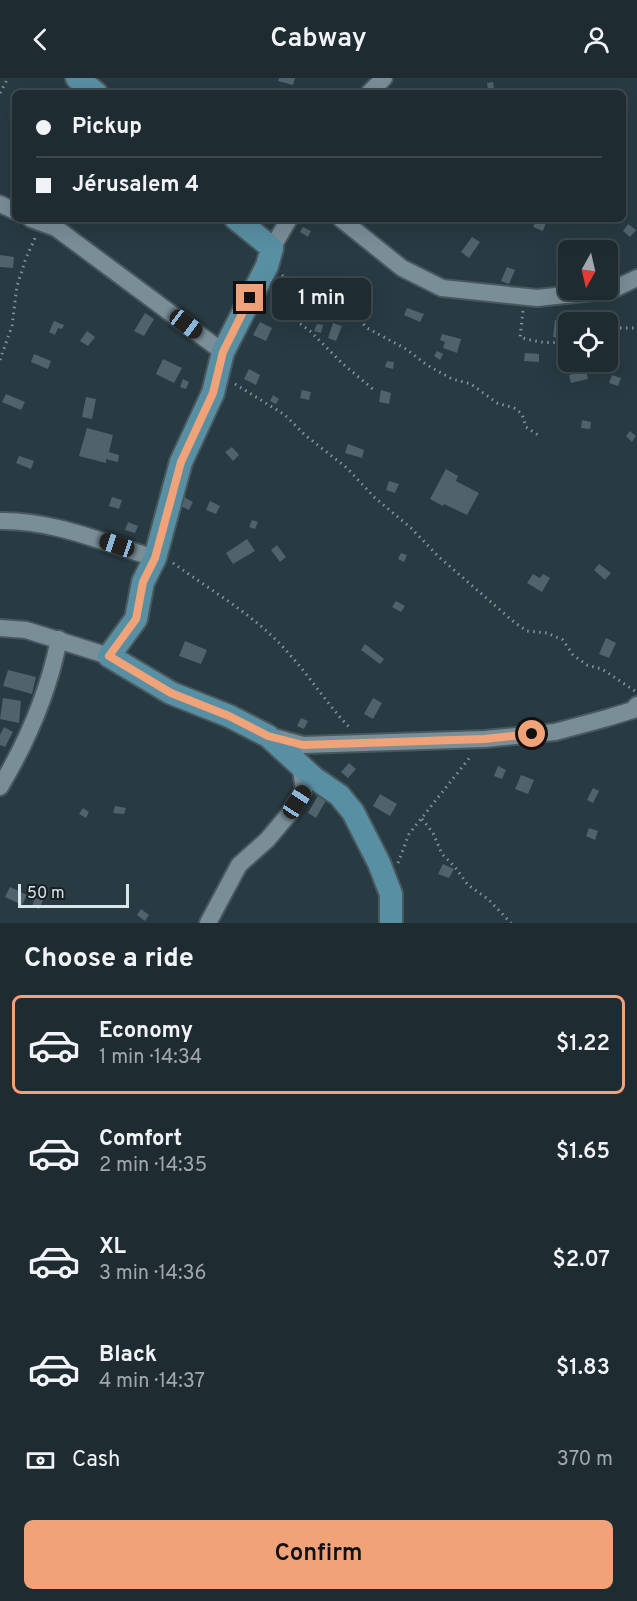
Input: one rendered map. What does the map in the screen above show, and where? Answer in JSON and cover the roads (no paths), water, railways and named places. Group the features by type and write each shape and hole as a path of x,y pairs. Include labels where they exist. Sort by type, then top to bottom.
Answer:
{"street":[{"path":"77,78 92,90"},
{"path":"372,90 384,78"},
{"path":"239,222 269,258"},
{"path":"109,656 136,619 143,582 156,555 181,462 213,393 221,359 287,222"},
{"path":"345,222 402,268 442,288 537,298 612,290 637,278"},
{"path":"43,224 221,359"},
{"path":"0,521 13,520 62,529 156,555"},
{"path":"0,628 26,630 109,656 171,693 229,716 268,736 303,745 366,741 484,739 555,732 615,716 633,710 637,705"},
{"path":"0,787 21,751 55,659 58,639"},
{"path":"268,736 314,777 339,795 353,812 379,863 391,894 391,923"},
{"path":"208,923 239,865 267,840 289,814 304,790 300,763"}]}
